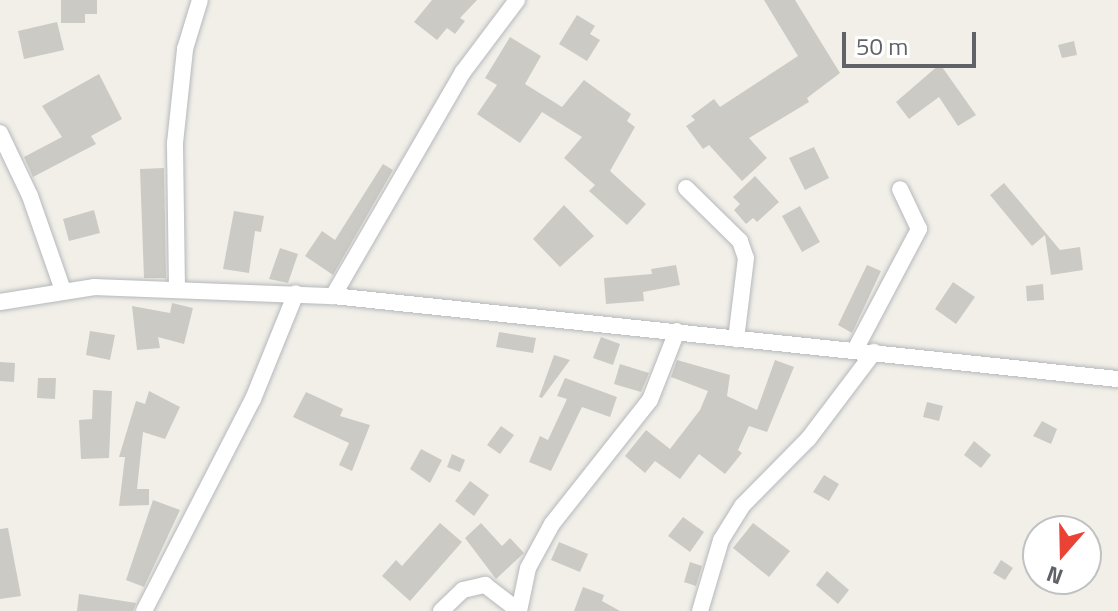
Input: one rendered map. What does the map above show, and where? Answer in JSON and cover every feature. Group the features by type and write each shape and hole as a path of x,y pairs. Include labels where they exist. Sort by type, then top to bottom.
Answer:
{"street":[{"path":"177,289 175,143 185,49 200,0"},
{"path":"333,296 463,72 517,0"},
{"path":"0,133 30,196 63,290"},
{"path":"686,188 740,241 746,258 736,339"},
{"path":"856,348 919,229 900,189"},
{"path":"0,302 63,290 177,289 296,293 736,339 856,348 1118,379"},
{"path":"144,611 253,399 296,293"},
{"path":"441,611 463,590 485,585 519,611 528,568 552,524 650,400 677,331"},
{"path":"700,611 721,540 742,506 809,438 874,352"}],"building":[{"path":"61,0 97,0 97,14 85,14 85,23 61,23"},
{"path":"432,0 477,0 460,18 465,21 455,34 447,28 437,40 414,22"},
{"path":"764,0 795,0 840,73 807,98 809,102 749,138 767,158 742,181 709,145 703,149 686,126 695,120 691,116 714,99 720,107 798,56"},
{"path":"577,15 595,26 590,34 600,40 587,61 559,44"},
{"path":"57,22 64,50 24,59 18,31"},
{"path":"510,37 541,56 525,84 562,107 584,80 631,114 627,121 635,127 610,171 646,204 627,225 589,191 595,185 564,158 582,137 542,112 520,143 477,114 497,85 485,78"},
{"path":"1074,41 1077,55 1062,58 1058,45"},
{"path":"940,64 976,115 958,126 939,97 909,119 896,102"},
{"path":"99,74 122,119 91,136 96,144 33,177 24,157 62,137 42,106"},
{"path":"814,147 829,178 805,190 789,158"},
{"path":"383,164 393,170 333,275 305,256 322,231 335,240"},
{"path":"164,168 166,278 144,278 140,169"},
{"path":"755,176 779,202 757,222 753,218 746,224 734,210 740,204 733,197"},
{"path":"1004,183 1060,250 1080,247 1083,270 1051,275 1045,235 1032,246 990,195"},
{"path":"564,205 594,236 560,267 533,239"},
{"path":"800,206 820,242 802,252 782,216"},
{"path":"94,210 100,233 69,241 63,219"},
{"path":"234,211 264,216 261,232 255,231 249,273 223,269"},
{"path":"280,248 298,254 288,283 269,279"},
{"path":"676,265 680,285 643,292 644,301 606,304 604,278 652,274 651,269"},
{"path":"867,265 881,271 852,333 838,325"},
{"path":"953,282 975,297 956,324 935,309"},
{"path":"1043,284 1044,300 1027,301 1026,286"},
{"path":"172,303 193,308 184,344 158,337 160,348 137,350 132,306 170,313"},
{"path":"90,331 115,335 110,360 86,355"},
{"path":"499,332 536,338 533,353 496,347"},
{"path":"601,337 620,344 613,365 593,358"},
{"path":"554,355 570,360 542,398 539,397"},
{"path":"677,360 730,375 727,396 757,410 775,360 794,367 767,432 749,426 738,450 742,453 725,474 699,454 680,479 655,461 645,473 625,456 646,430 670,449 700,410 708,391 671,377"},
{"path":"0,362 15,363 14,382 0,381"},
{"path":"620,364 649,373 641,392 614,384"},
{"path":"38,378 56,378 55,399 37,398"},
{"path":"565,378 617,397 610,417 582,407 551,471 529,462 540,436 548,440 567,399 557,396"},
{"path":"93,390 112,391 109,458 81,459 79,420 92,419"},
{"path":"149,391 180,407 165,439 143,432 137,489 149,489 149,505 119,506 125,457 119,457 136,401 145,404"},
{"path":"306,392 343,409 340,416 370,425 352,471 339,465 349,443 293,417"},
{"path":"927,402 943,406 939,421 923,417"},
{"path":"1042,421 1057,429 1051,444 1033,436"},
{"path":"501,426 514,435 500,454 487,445"},
{"path":"974,441 991,455 981,468 964,455"},
{"path":"421,449 442,460 430,483 410,469"},
{"path":"452,454 465,460 460,472 447,467"},
{"path":"824,475 839,484 829,501 813,492"},
{"path":"470,481 489,495 474,516 455,501"},
{"path":"153,500 180,510 144,587 126,580"},
{"path":"683,517 704,532 690,552 668,536"},
{"path":"440,523 462,542 410,601 382,576 396,560 402,566"},
{"path":"481,523 502,546 510,538 524,553 496,579 465,538"},
{"path":"753,523 790,551 769,577 733,548"},
{"path":"8,528 21,596 0,599 0,529"},
{"path":"559,542 588,554 580,572 551,560"},
{"path":"1001,560 1013,568 1005,580 993,573"},
{"path":"690,562 702,566 696,586 684,582"},
{"path":"827,571 849,590 838,604 816,585"},
{"path":"583,587 604,595 602,601 620,611 574,611"},
{"path":"79,594 136,603 133,611 77,611"}]}
